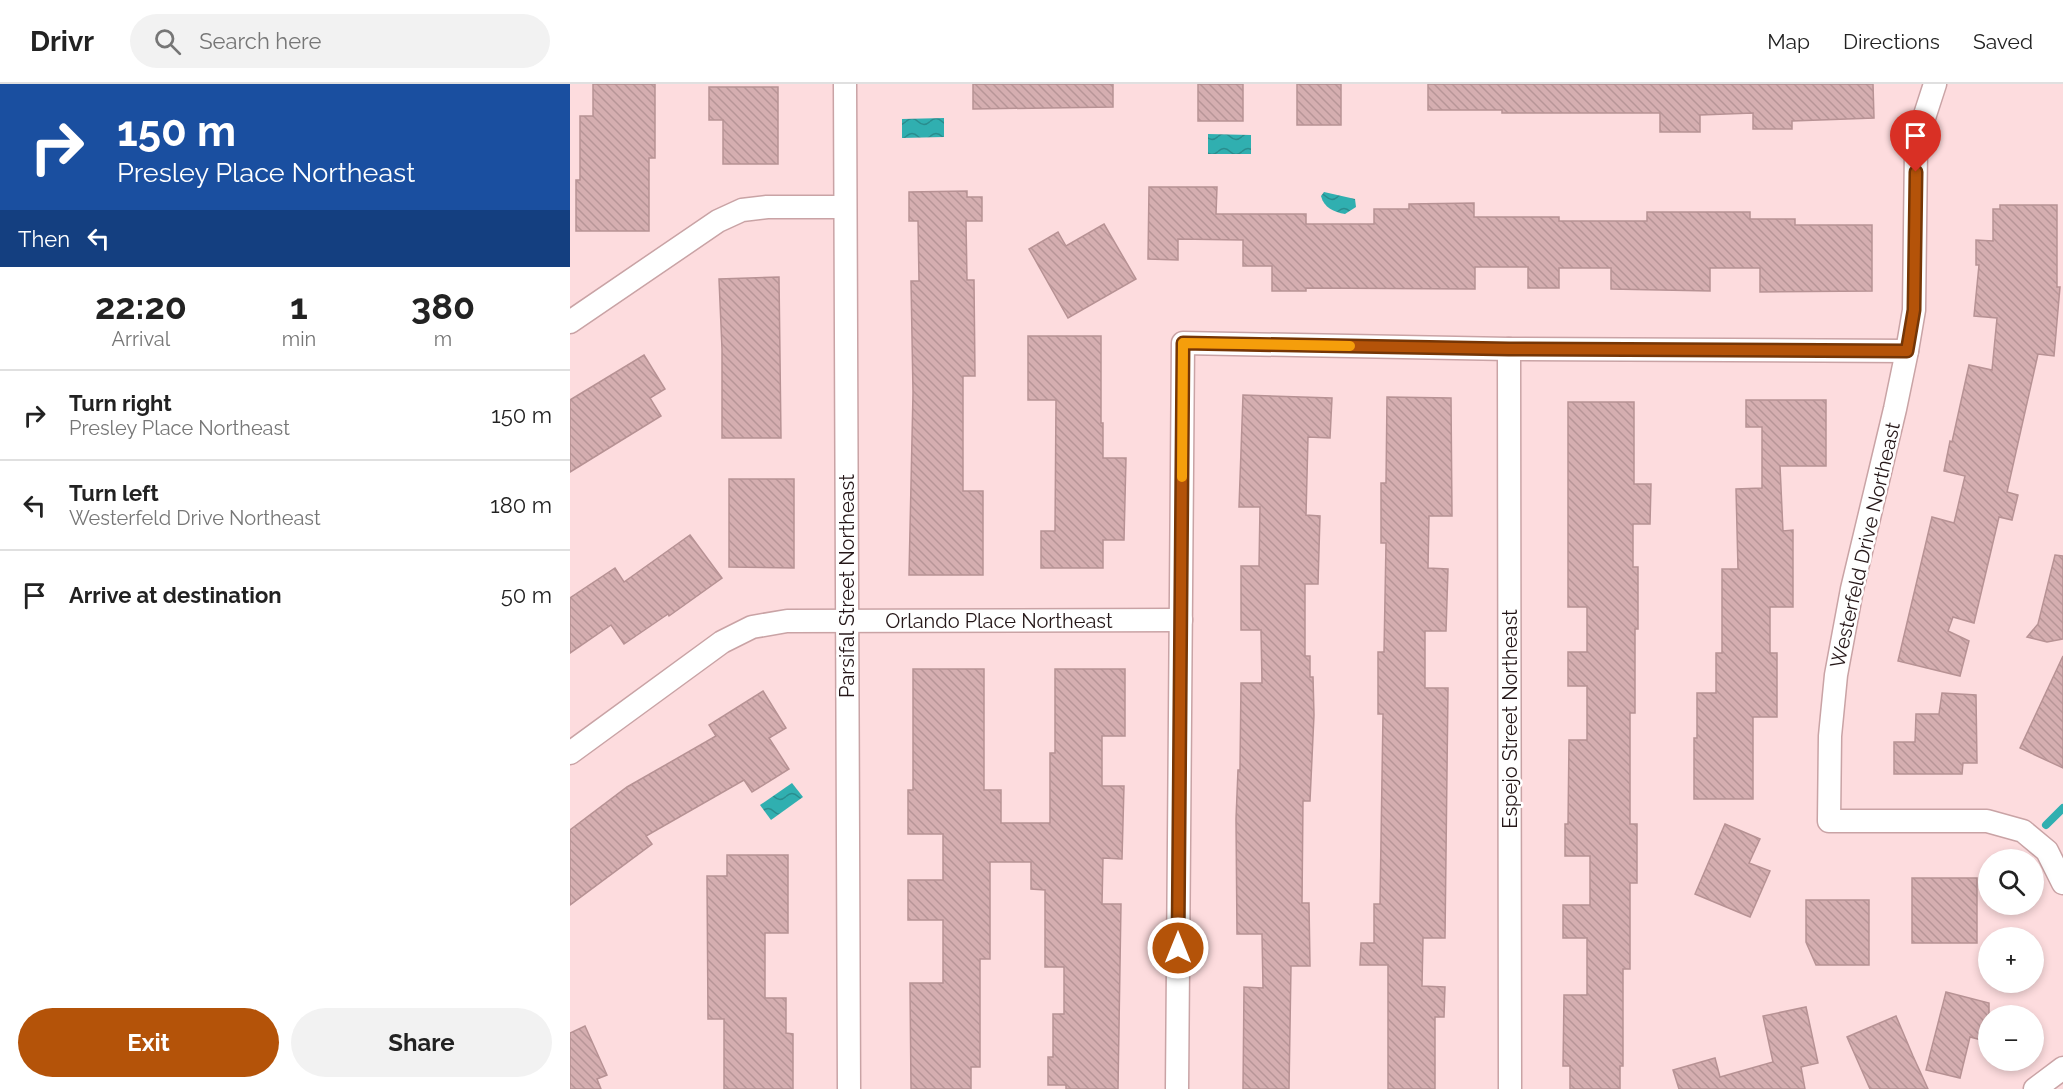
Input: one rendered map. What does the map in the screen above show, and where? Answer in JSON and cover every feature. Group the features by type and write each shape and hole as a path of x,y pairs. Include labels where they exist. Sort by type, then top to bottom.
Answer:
{"street":[{"name":"Parsifal Street Northeast","path":"845,84 849,1089"},
{"name":"Westerfeld Drive Northeast","path":"1935,84 1917,149 1914,310 1895,409 1852,589 1836,675 1830,736 1829,821 1987,821 2023,831 2047,851 2063,883"},
{"path":"570,322 718,220 742,210 767,207 845,207"},
{"path":"1177,1089 1183,343 1509,349 1907,351"},
{"name":"Espejo Street Northeast","path":"1509,349 1510,1089"},
{"name":"Orlando Place Northeast","path":"570,753 722,642 752,627 788,621 1181,620"},
{"path":"2036,1089 2063,1068"}],"water":[{"path":"944,118 944,137 902,138 902,119"},
{"path":"1208,134 1251,135 1251,154 1208,154"},
{"path":"1324,192 1355,199 1356,207 1345,214 1333,211 1322,200 1321,196"},
{"path":"792,783 803,797 771,820 760,805"}],"building":[{"path":"593,84 655,84 655,158 649,158 649,231 576,231 576,180 580,180 580,116 593,116"},
{"path":"973,84 1113,84 1113,107 973,109"},
{"path":"1198,84 1243,84 1243,121 1198,121"},
{"path":"1297,84 1341,84 1341,125 1297,125"},
{"path":"1428,84 1873,84 1874,118 1792,121 1792,129 1753,129 1753,113 1700,115 1700,132 1660,132 1660,113 1502,113 1502,110 1428,110"},
{"path":"709,87 778,87 778,164 723,164 723,120 709,120"},
{"path":"1149,187 1217,187 1216,214 1306,214 1306,224 1374,224 1374,209 1409,209 1409,204 1474,203 1474,217 1559,217 1559,221 1647,221 1647,212 1750,212 1750,219 1795,219 1795,225 1872,225 1872,291 1760,292 1760,268 1710,268 1710,291 1611,289 1611,268 1559,268 1559,288 1528,288 1528,267 1475,267 1475,289 1306,288 1306,291 1272,291 1272,266 1243,266 1243,240 1178,239 1178,260 1148,259"},
{"path":"967,191 967,197 982,197 982,221 966,221 967,280 974,280 975,376 963,376 963,491 983,491 983,575 909,575 913,393 911,281 919,281 918,221 909,221 909,192"},
{"path":"2000,205 2057,205 2057,287 2060,287 2054,356 2038,354 2007,492 2018,495 2012,520 1999,517 1974,623 1953,617 1948,631 1969,641 1960,676 1898,661 1932,517 1954,523 1965,476 1944,471 1969,365 1992,370 1997,318 1974,316 1979,265 1976,265 1976,240 1993,241 1993,209 2000,209"},
{"path":"1104,224 1136,279 1068,318 1029,249 1058,232 1066,246"},
{"path":"779,277 781,438 722,438 719,279"},
{"path":"1028,336 1101,336 1103,458 1126,458 1124,540 1103,540 1103,568 1041,568 1041,531 1055,531 1056,400 1028,400"},
{"path":"644,355 665,389 650,398 661,416 570,472 570,400"},
{"path":"1243,395 1332,398 1330,438 1308,437 1306,515 1320,516 1318,584 1305,584 1305,656 1310,656 1314,715 1310,801 1303,801 1302,903 1309,903 1310,966 1291,966 1289,1089 1243,1089 1244,987 1263,988 1262,934 1237,934 1236,819 1238,770 1240,770 1241,683 1262,683 1261,630 1241,630 1241,566 1259,566 1260,507 1239,507"},
{"path":"1387,397 1451,398 1452,516 1429,516 1428,568 1448,569 1446,631 1425,631 1425,688 1448,688 1445,938 1423,938 1422,986 1445,987 1444,1017 1435,1017 1435,1089 1388,1089 1388,965 1360,965 1361,943 1374,943 1374,904 1380,904 1383,714 1378,714 1378,652 1384,652 1386,543 1381,543 1381,483 1386,483"},
{"path":"1746,400 1826,400 1826,466 1780,466 1783,531 1793,530 1793,607 1770,607 1770,653 1777,653 1777,717 1753,717 1753,799 1694,799 1697,693 1716,693 1716,653 1722,653 1722,569 1738,569 1736,489 1762,488 1762,427 1746,427"},
{"path":"1568,402 1634,402 1634,484 1651,484 1650,524 1633,524 1633,567 1638,567 1638,629 1635,629 1635,713 1630,713 1630,824 1637,824 1637,883 1630,883 1630,969 1623,969 1623,1066 1620,1066 1620,1089 1570,1089 1570,1066 1563,1066 1564,995 1587,995 1587,938 1563,938 1563,905 1590,905 1590,856 1565,856 1565,824 1568,824 1569,740 1587,740 1587,686 1568,686 1568,652 1587,652 1587,607 1568,607"},
{"path":"729,479 794,479 794,568 729,567"},
{"path":"690,535 722,578 669,616 668,614 624,644 611,625 570,653 570,598 615,568 624,582"},
{"path":"2055,555 2063,556 2063,639 2047,642 2027,637 2038,624"},
{"path":"2063,656 2063,768 2020,748"},
{"path":"913,669 984,669 984,790 1001,790 1001,823 1050,823 1050,753 1055,753 1055,669 1125,669 1125,736 1102,736 1102,786 1124,786 1122,859 1103,858 1102,904 1121,904 1118,1089 1066,1089 1066,1085 1048,1085 1048,1057 1053,1057 1053,1014 1064,1014 1064,967 1045,967 1045,890 1031,889 1031,862 990,862 990,959 980,959 980,1067 971,1067 971,1089 911,1089 910,983 943,983 943,920 908,920 908,880 943,880 943,834 908,834 908,790 913,790"},
{"path":"763,691 786,728 769,738 789,769 752,792 744,780 646,836 652,844 570,905 570,830 627,787 716,736 709,725"},
{"path":"1942,693 1976,695 1977,763 1963,763 1962,774 1894,774 1894,742 1915,742 1916,714 1939,714"},
{"path":"1725,824 1760,839 1749,863 1770,871 1750,917 1695,894"},
{"path":"727,855 788,855 788,933 765,933 765,998 786,998 786,1033 793,1034 793,1089 724,1089 724,1019 708,1019 707,876 727,876"},
{"path":"1912,878 1977,878 1977,943 1912,943"},
{"path":"1806,900 1869,900 1869,965 1816,965 1806,942"},
{"path":"1946,992 1989,1003 1989,1005 1978,1005 1978,1039 1970,1037 1960,1078 1926,1070"},
{"path":"1806,1007 1818,1063 1801,1067 1805,1089 1679,1089 1673,1070 1715,1058 1720,1077 1773,1062 1763,1016"},
{"path":"1896,1016 1928,1089 1870,1089 1847,1037"},
{"path":"585,1026 607,1075 597,1079 601,1089 570,1089 570,1033"}],"waterway":[{"path":"2046,825 2063,808"}],"slow traffic":[{"path":"1182,477 1183,343 1350,346"}],"route":[{"path":"1178,948 1183,343 1509,349 1907,351 1914,310 1916,172"}]}
